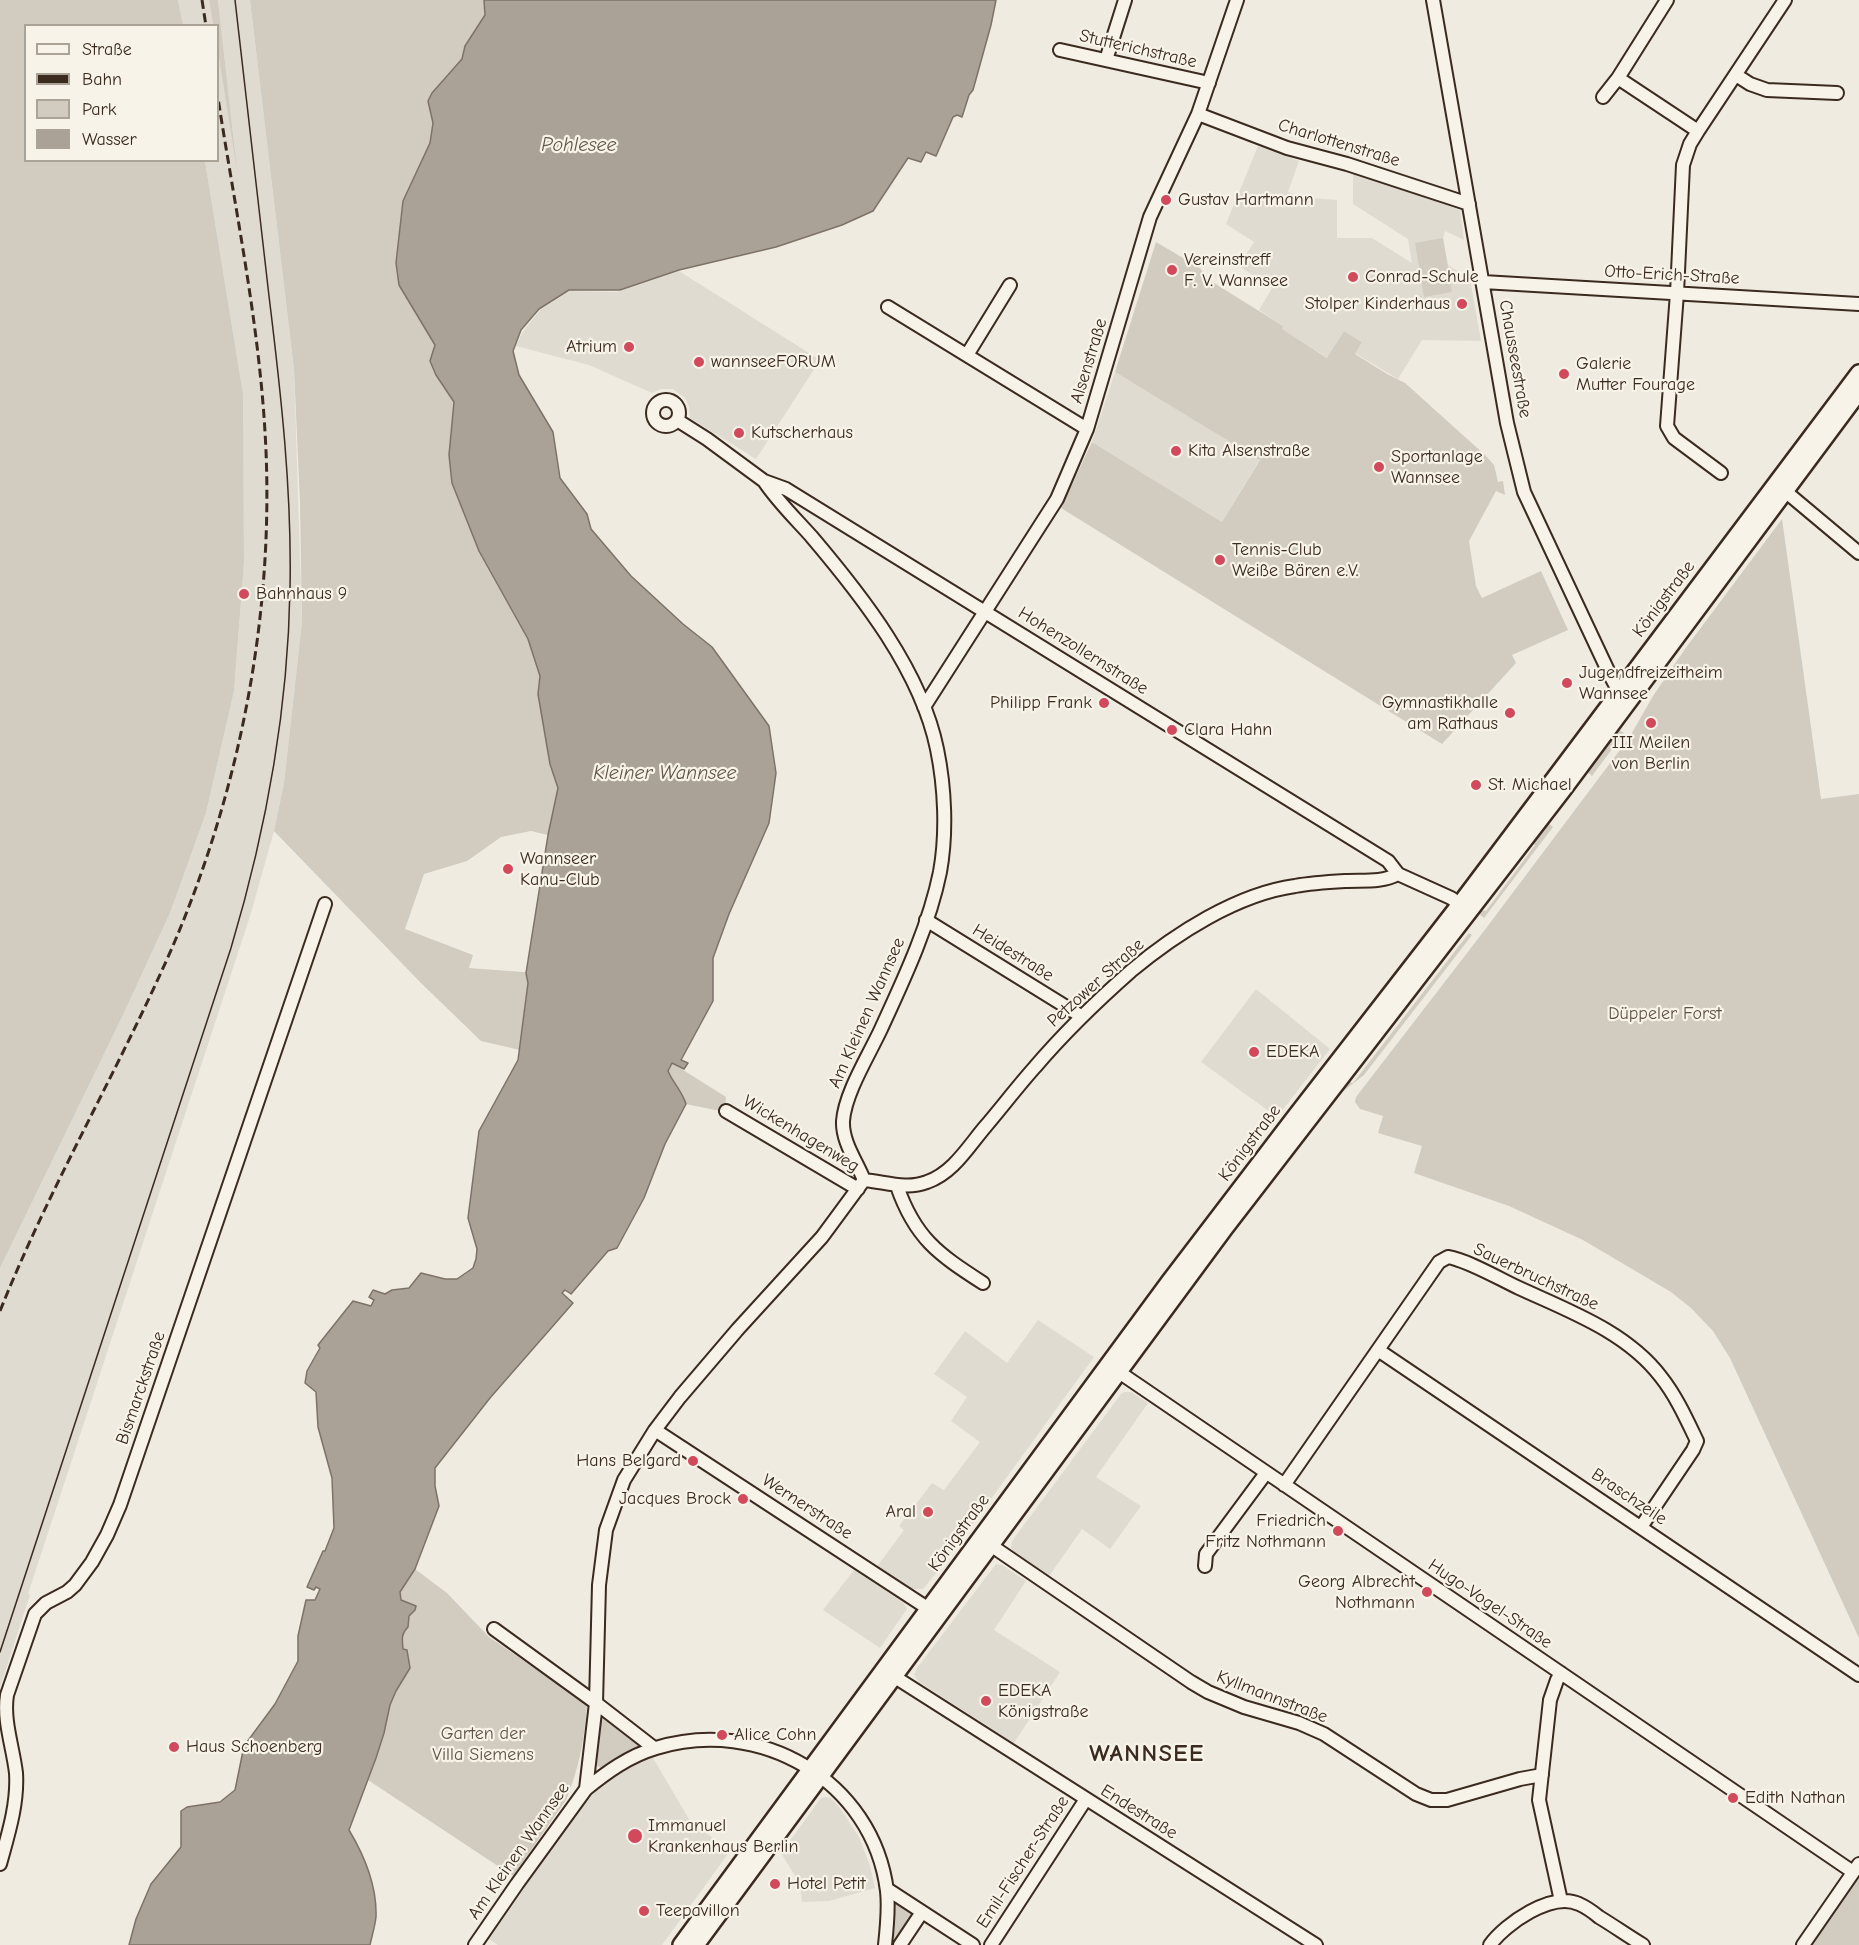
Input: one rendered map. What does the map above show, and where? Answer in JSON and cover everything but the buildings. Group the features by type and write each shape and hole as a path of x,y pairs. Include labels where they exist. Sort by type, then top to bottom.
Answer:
{"main road":[{"name":"Königstraße","path":"681,1945 815,1772 1113,1368 1237,1212 1624,697 1781,487 1859,373"},
{"name":"Königstraße","path":"1781,487 1859,392"},
{"name":"Königstraße","path":"696,1945 815,1772"}],"street":[{"path":"1106,60 1125,0"},
{"name":"Alsenstraße","path":"924,707 1054,506 1087,429 1150,217 1198,114 1237,0"},
{"name":"Chausseestraße","path":"1433,0 1510,434 1524,492 1624,697"},
{"path":"1603,97 1618,78 1667,0"},
{"path":"1721,473 1674,438 1667,426 1677,293 1683,165 1690,144 1698,131 1785,0"},
{"name":"Stutterichstraße","path":"1060,50 1209,83"},
{"path":"1736,75 1750,84 1767,90 1837,93"},
{"path":"1618,78 1698,131"},
{"name":"Charlottenstraße","path":"1198,114 1287,147 1469,204"},
{"name":"Otto-Erich-Straße","path":"1483,282 1859,304"},
{"path":"967,355 1010,285"},
{"path":"888,307 1087,429"},
{"name":"Hohenzollernstraße","path":"677,420 764,481 786,489 1388,861 1398,874 1451,898 1465,908"},
{"name":"Am Kleinen Wannsee","path":"475,1945 586,1789 596,1703 598,1585 606,1530 624,1480 655,1430 738,1329 822,1237 861,1185 846,1140 843,1122 848,1099 904,979 926,920 940,871 944,830 942,788 937,748 924,707 902,660 875,617 809,534 775,498 764,481"},
{"path":"1781,487 1859,553"},
{"name":"Petzower Straße","path":"861,1185 879,1181 897,1186 925,1183 938,1177 955,1164 1033,1069 1082,1017 1134,969 1188,929 1235,905 1269,892 1293,886 1387,880 1398,874"},
{"name":"Bismarckstraße","path":"0,1864 12,1819 16,1775 4,1708 21,1652 32,1620 38,1610 75,1585 92,1562 120,1505 325,904"},
{"name":"Heidestraße","path":"926,920 1082,1017"},
{"name":"Wickenhagenweg","path":"726,1111 861,1185"},
{"path":"897,1186 904,1208 918,1231 938,1252 983,1283"},
{"name":"Sauerbruchstraße","path":"1284,1485 1439,1262 1448,1257 1602,1328 1645,1358 1661,1377 1677,1400 1697,1441 1641,1527"},
{"name":"Braschzeile","path":"1378,1350 1859,1675"},
{"name":"Hugo-Vogel-Straße","path":"1113,1368 1561,1673 1856,1868"},
{"name":"Wernerstraße","path":"655,1430 933,1612"},
{"path":"1205,1566 1206,1554 1266,1473"},
{"name":"Kyllmannstraße","path":"985,1541 1208,1692 1244,1707 1299,1723 1324,1734 1416,1794 1431,1800 1447,1800 1520,1779 1542,1776"},
{"path":"494,1629 654,1748"},
{"name":"Endestraße","path":"889,1673 1316,1945"},
{"path":"1561,1673 1550,1700 1539,1800 1561,1901"},
{"path":"586,1789 609,1771 636,1755 654,1748 696,1740 735,1740 782,1753 815,1772 838,1792 858,1815 882,1866 888,1908 885,1945"},
{"name":"Emil-Fischer-Straße","path":"991,1945 1086,1799"},
{"path":"1803,1945 1856,1868"},
{"path":"886,1889 973,1945"},
{"path":"1490,1945 1514,1920 1561,1901 1578,1903 1643,1945"},
{"path":"900,1945 922,1912"}],"shaded area":[{"path":"178,0 209,0 213,24 183,24"},
{"path":"218,0 250,0 294,369 302,622 284,783 274,831 251,913 28,1594 30,1595 0,1687 0,1268 170,913 206,813 234,691 244,562 243,394 205,162 219,162 219,58 235,153"},
{"name":"Conrad-Schule","path":"1258,146 1299,161 1288,192 1308,198 1337,200 1337,238 1372,238 1412,263 1408,239 1353,204 1353,172 1460,210 1464,240 1445,231 1443,238 1448,265 1470,279 1481,341 1422,340 1398,379 1355,353 1362,342 1344,331 1328,358 1281,329 1283,326 1259,310 1272,288 1239,266 1254,242 1226,224"},
{"name":"wannseeFORUM","path":"679,271 820,360 756,459 690,418 685,398 673,389 661,389 652,393 589,365 516,346 522,333 540,310 570,291 617,292"},
{"name":"Kita Alsenstraße","path":"1115,372 1260,459 1222,522 1092,442"},
{"path":"1256,989 1330,1049 1277,1117 1201,1062"},
{"path":"1038,1320 1094,1357 946,1561 923,1589 912,1591 876,1568 904,1530 899,1526 932,1483 944,1490 980,1442 951,1421 967,1397 934,1374 965,1331 1007,1363"},
{"path":"1131,1392 1148,1403 1096,1477 1141,1506 1110,1549 1082,1529 1049,1576 1014,1552 1011,1548 1012,1541 1121,1394"},
{"path":"996,1564 1002,1565 1026,1581 994,1630 1060,1672 1014,1743 919,1682 914,1675"},
{"path":"854,1570 904,1603 907,1609 880,1648 823,1610"},
{"name":"Immanuel Krankenhaus Berlin","path":"652,1756 690,1821 730,1851 662,1945 498,1945 489,1939 573,1818 593,1794 619,1773"},
{"path":"821,1798 831,1798 840,1808 859,1837 870,1866 875,1888 829,1901 802,1902 800,1884 781,1853"}],"green space":[{"path":"0,0 178,0 183,24 24,24 24,162 205,162 243,394 244,562 234,691 206,813 170,913 0,1268"},
{"path":"209,0 218,0 237,170 219,58 219,24 213,24"},
{"path":"250,0 484,0 485,15 465,45 462,59 432,93 428,101 433,123 430,143 403,201 396,263 418,315 435,345 436,375 454,402 449,455 479,551 528,639 540,676 538,694 550,764 558,788 548,835 531,831 501,837 467,861 424,874 405,929 473,955 469,968 563,975 542,1055 481,1041 421,983 274,831 284,783 302,622 300,502 294,369"},
{"path":"1443,238 1452,292 1424,297 1415,243"},
{"name":"Sportanlage Wannsee","path":"1156,242 1200,268 1206,278 1283,326 1282,329 1327,358 1344,331 1362,342 1355,354 1405,383 1494,465 1498,482 1503,481 1505,495 1496,491 1469,541 1476,586 1482,598 1541,571 1568,630 1512,655 1516,663 1442,744 1061,508 1092,442 1222,522 1260,460 1115,372"},
{"name":"Düppeler Forst","path":"1782,519 1821,799 1859,794 1859,1638 1730,1358 1713,1331 1691,1308 1671,1292 1583,1240 1509,1206 1414,1173 1422,1146 1378,1133 1383,1116 1360,1109 1355,1102 1356,1097 1629,738 1653,696 1685,649"},
{"path":"1617,728 1624,733 1592,776 1586,771"},
{"path":"1548,823 1553,827 1484,918 1477,912 1486,911 1535,845 1530,840"},
{"path":"1469,933 1472,935 1364,1075 1337,1096 1336,1094 1345,1081 1353,1083"},
{"path":"672,1063 726,1097 725,1112 686,1104 668,1071"},
{"name":"Garten der Villa Siemens","path":"415,1569 447,1593 489,1637 587,1704 581,1753 566,1800 513,1876 368,1780 384,1733 389,1705 396,1691 403,1649 403,1633 408,1627 409,1616 415,1610 400,1600 400,1592"},
{"path":"602,1714 642,1745 601,1768 594,1764 599,1718"},
{"path":"1859,1877 1859,1945 1811,1945"},
{"path":"895,1903 900,1904 915,1916 895,1942 891,1937 892,1907"}],"water":[{"name":"Kleiner Wannsee","path":"484,0 996,0 973,90 969,95 962,117 957,115 953,117 936,156 926,152 921,162 908,158 873,211 842,225 776,247 679,270 620,290 569,290 539,309 521,330 513,351 519,375 553,432 560,478 587,514 591,529 631,576 683,624 712,647 769,726 776,773 769,823 729,914 713,958 713,1001 681,1060 688,1063 684,1069 672,1063 668,1071 686,1104 665,1144 644,1198 617,1248 608,1251 571,1294 565,1290 562,1293 573,1303 490,1398 435,1468 435,1486 439,1506 415,1569 400,1592 401,1600 416,1606 409,1616 408,1627 402,1637 403,1649 407,1650 410,1668 390,1705 376,1758 349,1830 360,1850 372,1883 376,1917 370,1945 129,1945 136,1919 151,1884 181,1847 181,1811 187,1807 220,1802 235,1790 244,1746 275,1704 298,1661 298,1636 306,1600 315,1600 320,1589 316,1587 314,1590 307,1587 334,1528 332,1478 318,1427 316,1392 305,1383 307,1371 320,1348 318,1345 353,1301 371,1306 374,1300 369,1297 373,1290 385,1294 392,1290 409,1288 421,1273 445,1279 457,1279 473,1268 477,1249 468,1218 479,1131 518,1060 528,983 526,973 548,835 558,788 550,764 538,694 540,676 528,639 479,551 452,483 449,455 454,402 436,375 430,361 435,345 399,285 396,263 403,201 430,143 433,123 428,101 432,93 462,59 465,46 485,15"}],"tram line":[{"path":"0,1652 231,948 265,815 280,725 290,589 285,443 235,0"}],"railway":[{"path":"202,0 206,24"},
{"path":"0,1311 40,1219 172,948 196,889 216,828 247,705 264,578 267,515 266,451 259,362 219,104"}],"place":[{"name":"Gustav Hartmann","path":"1166,200"},
{"name":"Vereinstreff F. V. Wannsee","path":"1172,270"},
{"name":"Conrad-Schule","path":"1353,277"},
{"name":"Stolper Kinderhaus","path":"1462,304"},
{"name":"Atrium","path":"629,347"},
{"name":"wannseeFORUM","path":"699,362"},
{"name":"Galerie Mutter Fourage","path":"1564,374"},
{"name":"Kutscherhaus","path":"739,433"},
{"name":"Kita Alsenstraße","path":"1176,451"},
{"name":"Sportanlage Wannsee","path":"1379,467"},
{"name":"Tennis-Club Weiße Bären e.V.","path":"1220,560"},
{"name":"Bahnhaus 9","path":"244,594"},
{"name":"Jugendfreizeitheim Wannsee","path":"1567,683"},
{"name":"Philipp Frank","path":"1104,703"},
{"name":"Gymnastikhalle am Rathaus","path":"1510,713"},
{"name":"III Meilen von Berlin","path":"1651,723"},
{"name":"Clara Hahn","path":"1172,730"},
{"name":"St. Michael","path":"1476,785"},
{"name":"Wannseer Kanu-Club","path":"508,869"},
{"name":"EDEKA","path":"1254,1052"},
{"name":"Hans Belgard","path":"693,1461"},
{"name":"Jacques Brock","path":"743,1499"},
{"name":"Aral","path":"928,1512"},
{"name":"Friedrich Fritz Nothmann","path":"1338,1531"},
{"name":"Georg Albrecht Nothmann","path":"1427,1592"},
{"name":"EDEKA Königstraße","path":"986,1701"},
{"name":"Alice Cohn","path":"722,1735"},
{"name":"Haus Schoenberg","path":"174,1747"},
{"name":"Edith Nathan","path":"1733,1798"},
{"name":"Immanuel Krankenhaus Berlin","path":"635,1836"},
{"name":"Hotel Petit","path":"775,1884"},
{"name":"Teepavillon","path":"644,1911"}],"district":[{"name":"WANNSEE","path":"1147,1754"}],"water label":[{"name":"Pohlesee","path":"579,145"}]}
